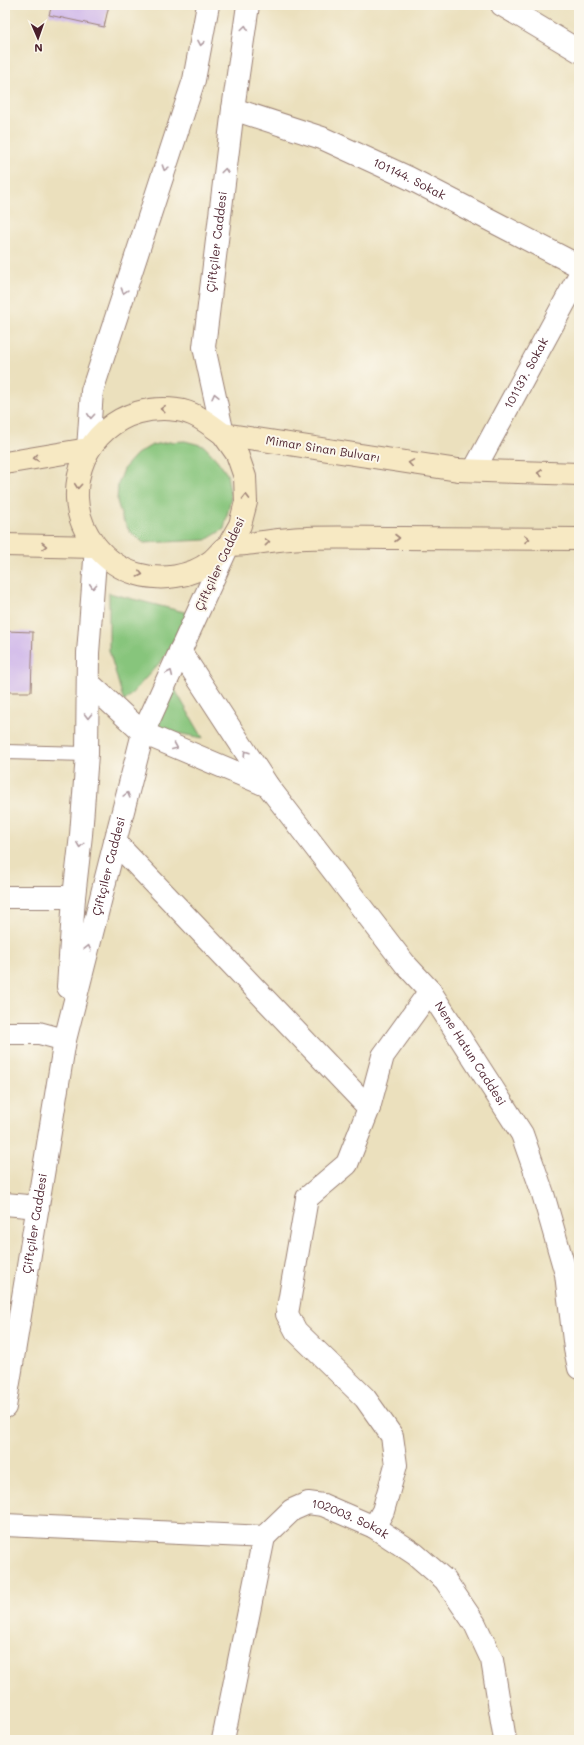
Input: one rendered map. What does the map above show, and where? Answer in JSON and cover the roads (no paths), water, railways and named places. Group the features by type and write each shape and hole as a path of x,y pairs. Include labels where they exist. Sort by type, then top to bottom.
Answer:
{"main road":[{"name":"Mimar Sinan Bulvarı","path":"88,450 105,429 127,416 152,408 178,410 203,419 223,434 458,470 579,474"},
{"name":"Çiftçiler Caddesi","path":"223,434 238,454 245,477 246,489 246,502 240,525 228,546"},
{"path":"5,463 88,450 79,474 76,499 82,524 96,547 114,564 137,574 162,578 187,574 209,563 228,546 306,538 579,539"},
{"path":"5,545 96,547"}],"street":[{"path":"88,450 92,390 194,80 208,5"},
{"name":"Çiftçiler Caddesi","path":"223,434 204,347 233,109 248,5"},
{"path":"502,5 579,50"},
{"name":"101144. Sokak","path":"233,109 330,141 410,178 579,266"},
{"name":"101137. Sokak","path":"474,470 579,276"},
{"name":"Çiftçiler Caddesi","path":"5,1407 65,1040 143,733 228,546"},
{"name":"Çiftçiler Caddesi","path":"65,1040 74,897 81,835 87,754 89,683 88,653 96,547"},
{"name":"Nene Hatun Caddesi","path":"180,651 268,786 405,964 430,991 522,1134 543,1194 566,1274 574,1308 575,1349 579,1368"},
{"path":"89,683 143,733 268,786"},
{"path":"115,842 369,1108"},
{"path":"5,898 74,897"},
{"path":"374,1527 383,1511 396,1465 392,1436 365,1398 296,1331 287,1314 307,1198 347,1164 369,1108 383,1056 430,991"},
{"path":"5,1033 39,1033 65,1040"},
{"path":"5,1204 38,1207"},
{"name":"102003. Sokak","path":"264,1537 292,1510 308,1503 323,1505 374,1527 415,1554 445,1580 475,1624 492,1660 505,1740"},
{"path":"5,1525 264,1537 223,1740"}],"lane":[{"path":"5,752 87,754"}]}
